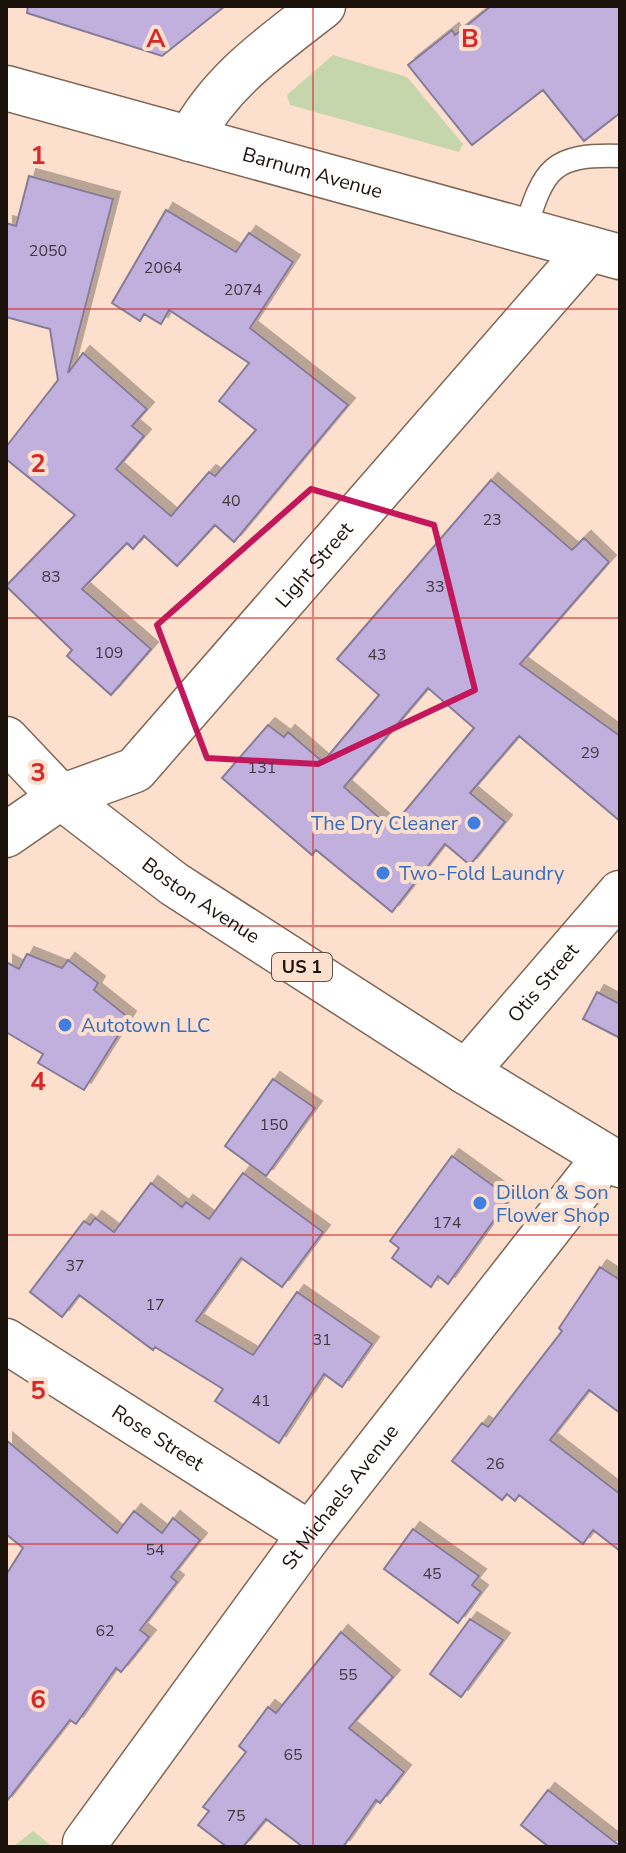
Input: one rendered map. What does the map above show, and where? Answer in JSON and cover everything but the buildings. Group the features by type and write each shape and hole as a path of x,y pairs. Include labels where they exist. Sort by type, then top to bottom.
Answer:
{"street":[{"path":"190,139 206,107 235,75 323,6"},
{"name":"Barnum Avenue","path":"6,88 604,253"},
{"name":"Light Street","path":"6,835 61,797 135,770 604,253"},
{"name":"Boston Avenue","path":"6,739 61,797 174,884 466,1072 613,1161"},
{"name":"Otis Street","path":"466,1072 620,893"},
{"name":"St Michaels Avenue","path":"85,1843 310,1534 613,1161"},
{"name":"Rose Street","path":"6,1341 310,1534"}],"lane":[{"path":"525,230 543,178 579,155 620,156"}],"highlighted area":[{"path":"311,489 434,525 475,690 318,764 207,758 157,625"}],"green space":[{"path":"333,55 407,77 463,144 459,152 290,105 287,95"},
{"path":"33,1831 53,1847 13,1847"}],"place":[{"name":"The Dry Cleaner","path":"474,823"},
{"name":"Two-Fold Laundry","path":"383,873"},
{"name":"Autotown LLC","path":"65,1025"},
{"name":"Dillon & Son Flower Shop","path":"480,1203"}]}
